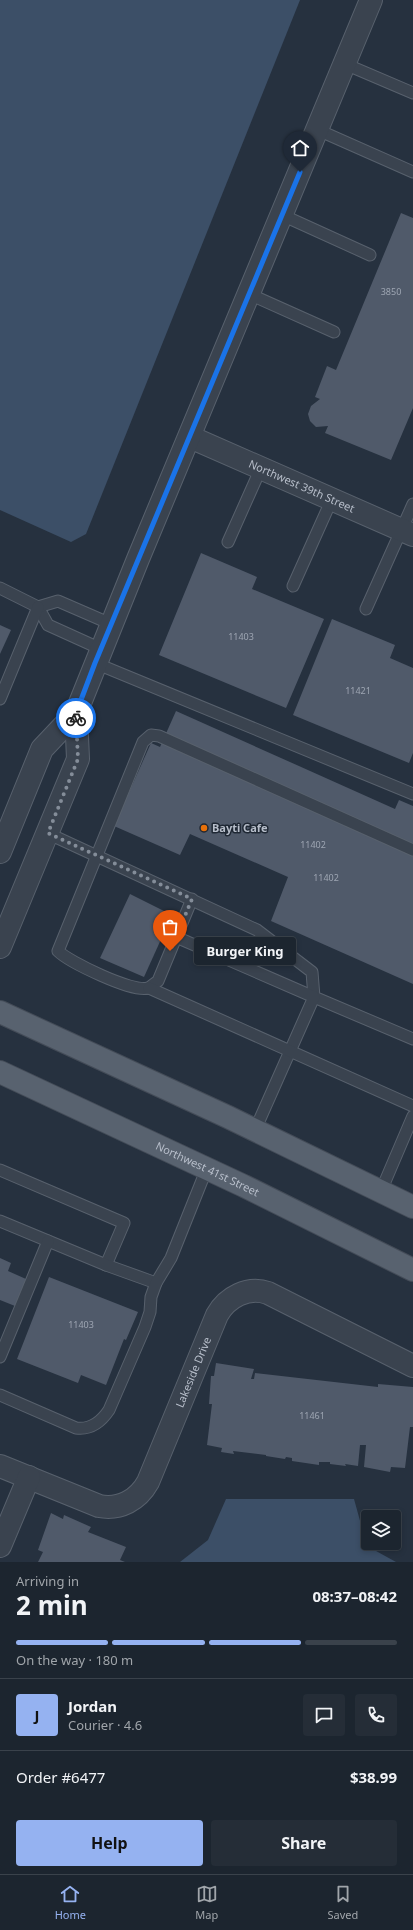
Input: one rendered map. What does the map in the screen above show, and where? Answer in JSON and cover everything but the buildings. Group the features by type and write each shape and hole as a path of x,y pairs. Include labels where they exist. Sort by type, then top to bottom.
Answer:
{"main road":[{"path":"0,1012 255,1130 413,1207"},
{"name":"Northwest 41st Street","path":"0,1072 207,1168 413,1270"}],"street":[{"path":"0,852 42,749 76,713 111,624 371,0"},
{"name":"Northwest 39th Street","path":"190,437 407,533"},
{"path":"0,947 78,759 76,713"},
{"name":"Lakeside Drive","path":"0,1466 99,1506 116,1506 136,1498 148,1482 217,1315 230,1300 242,1293 260,1291 268,1293 413,1366"},
{"path":"0,1546 29,1477"}],"lane":[{"path":"345,64 413,93"},
{"path":"318,130 413,172"},
{"path":"282,215 370,255"},
{"path":"249,294 334,332"},
{"path":"228,542 261,468"},
{"path":"293,586 332,499"},
{"path":"366,609 407,533 413,504"},
{"path":"0,588 38,606 48,625 98,656 413,794"},
{"path":"38,606 58,601 111,624"},
{"path":"0,699 38,606"},
{"path":"192,899 158,981 149,988 142,989 121,984 62,955 58,951 143,742 151,735 159,736 413,850"},
{"path":"48,833 257,930 312,972 314,997 291,1052 255,1130"},
{"path":"176,937 413,1039"},
{"path":"149,988 413,1106"},
{"path":"381,1191 413,1116"},
{"path":"0,1395 76,1428 89,1427 98,1423 109,1410 145,1327 156,1283 171,1258 207,1168"},
{"path":"0,1170 124,1223 106,1265"},
{"path":"0,1221 106,1265 156,1283"},
{"path":"0,1357 48,1241"}],"water":[{"path":"0,0 300,0 86,534 71,542 0,510"},
{"path":"226,1499 354,1499 361,1524 361,1550 374,1550 396,1562 180,1562 208,1540"}],"way so far":[{"path":"76,718 78,759 48,833 192,899 170,951"}],"place":[{"name":"Bayti Cafe","path":"204,828"},
{"name":"Burger King","path":"170,951"}],"route":[{"path":"76,718 76,713 95,663 300,172"}]}
